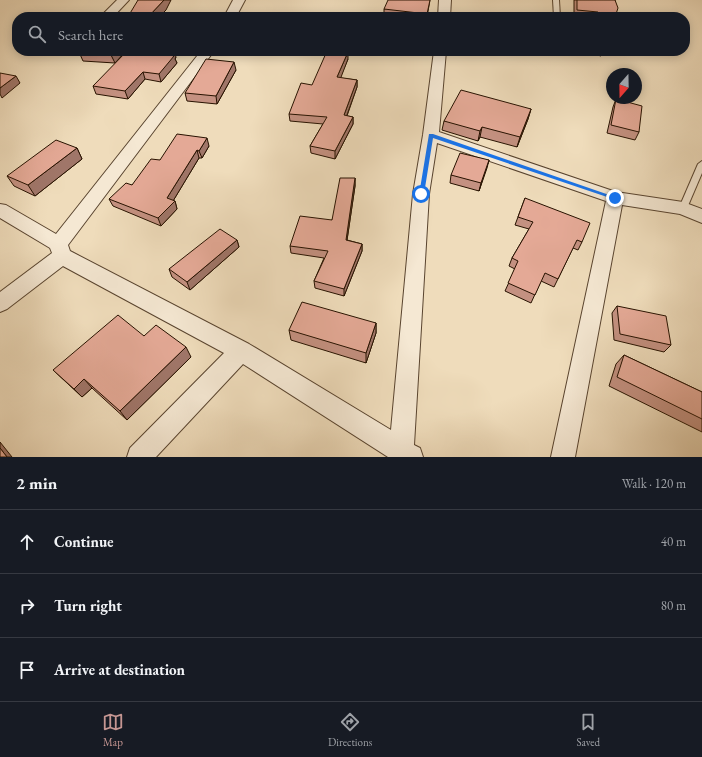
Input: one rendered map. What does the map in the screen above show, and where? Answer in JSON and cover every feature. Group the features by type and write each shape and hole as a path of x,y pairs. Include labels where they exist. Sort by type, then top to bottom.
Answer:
{"street":[{"path":"111,12 123,0"},
{"path":"233,12 239,0"},
{"path":"444,12 445,0"},
{"path":"0,303 60,250 204,56"},
{"path":"0,210 60,250 241,351 406,454 421,194 431,135 439,56"},
{"path":"431,135 615,198 683,208 702,216"},
{"path":"563,457 615,198"},
{"path":"139,457 241,351"}],"lane":[{"path":"556,0 557,12"},
{"path":"683,208 702,164"}],"building":[{"path":"138,0 164,0 153,12 131,12"},
{"path":"388,0 430,0 427,12 410,12 384,9"},
{"path":"577,0 615,0 618,8 617,12 577,10"},
{"path":"122,56 174,56 159,74 143,72 125,91 93,86"},
{"path":"325,56 346,56 337,77 357,80 344,115 353,117 335,151 310,146 327,117 289,114 301,83 312,85"},
{"path":"206,59 234,62 216,96 185,93"},
{"path":"0,73 16,76 0,88"},
{"path":"461,90 531,109 520,137 482,127 480,131 444,121"},
{"path":"615,104 635,104 642,106 639,132 611,125"},
{"path":"177,134 207,138 199,151 197,150 167,198 175,201 158,218 109,199 126,183 132,185 151,159 160,160"},
{"path":"56,140 77,148 28,185 7,176"},
{"path":"460,153 489,160 481,183 451,175"},
{"path":"340,178 355,178 346,240 362,244 344,289 314,281 328,251 290,246 300,216 332,220"},
{"path":"525,198 590,223 582,242 577,240 558,279 545,273 535,295 508,283 518,261 512,258 533,222 518,217"},
{"path":"220,229 237,240 187,282 169,269"},
{"path":"302,302 376,323 366,353 289,330"},
{"path":"617,306 666,316 671,345 620,334"},
{"path":"118,315 144,336 156,325 186,347 120,411 84,379 74,389 53,370"},
{"path":"624,355 702,392 702,419 617,377"},
{"path":"0,448 7,457 0,457"}],"route":[{"path":"421,194 431,135 615,198"}]}
